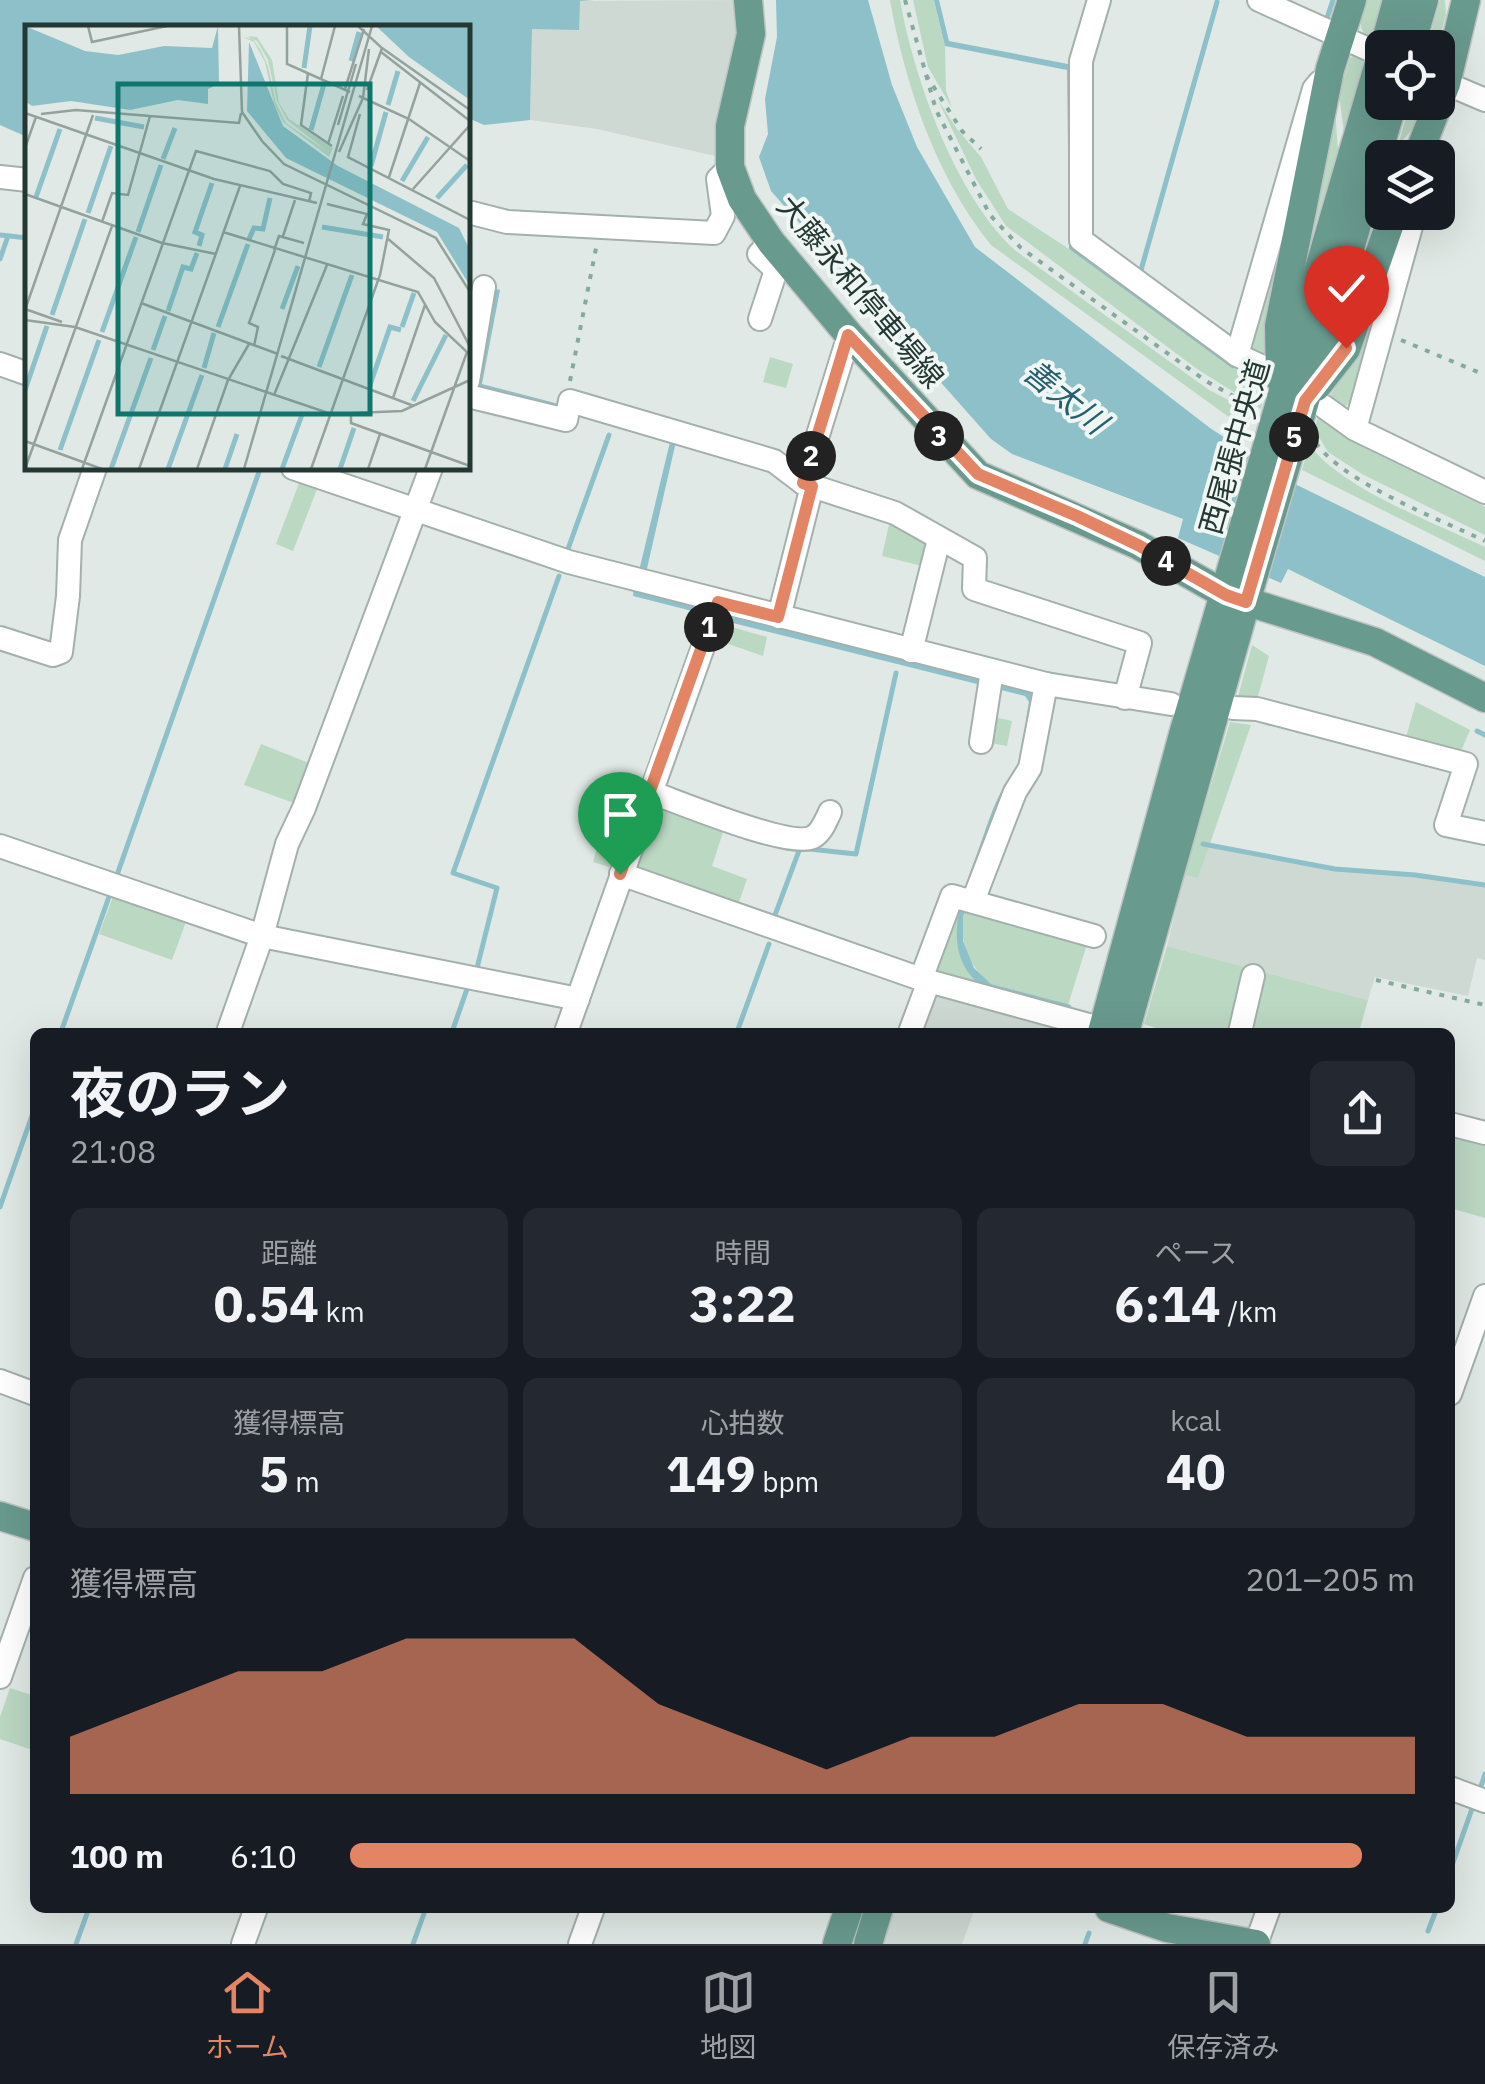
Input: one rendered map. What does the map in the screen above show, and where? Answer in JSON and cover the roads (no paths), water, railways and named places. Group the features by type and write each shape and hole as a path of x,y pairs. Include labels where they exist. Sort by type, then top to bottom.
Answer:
{"main road":[{"name":"大藤永和停車場線","path":"748,0 750,34 730,126 730,167 742,200 771,242 848,335 978,474 1375,642 1485,698"},
{"path":"1292,421 1278,326 1330,68 1352,0"},
{"name":"西尾張中央道","path":"1386,30 1397,0"},
{"path":"1415,30 1424,0"},
{"path":"1455,43 1466,0"},
{"name":"西尾張中央道","path":"1292,421 1365,106"},
{"name":"西尾張中央道","path":"1112,1028 1239,587 1387,120"},
{"path":"1292,421 1346,348 1388,230"},
{"path":"0,1516 30,1525"},
{"path":"838,1944 847,1913"},
{"path":"868,1944 877,1913"},
{"path":"1124,1913 1167,1928 1256,1944"}],"street":[{"path":"1100,0 1081,61 1081,240 1236,355 1264,368"},
{"path":"1259,0 1365,45"},
{"path":"1338,36 1344,0"},
{"path":"1455,61 1466,46 1479,0"},
{"path":"1236,355 1314,89 1330,68"},
{"path":"1455,87 1485,100"},
{"path":"470,213 507,222 714,234 723,216 718,180 730,167"},
{"path":"0,177 25,180"},
{"path":"1355,428 1410,230"},
{"path":"760,319 776,270 760,254 771,242"},
{"path":"470,369 484,287"},
{"path":"778,617 807,485 848,335"},
{"path":"0,364 25,373"},
{"path":"470,396 566,420 570,401 774,461 807,485 895,512 975,558 974,589 1140,643 1125,698"},
{"path":"1292,421 1355,428 1485,492"},
{"path":"0,638 53,655 60,652 70,540 94,470"},
{"path":"299,470 569,562 911,651 991,680 1046,684 1171,704"},
{"path":"229,1028 262,936 286,844 304,808 430,470"},
{"path":"911,651 939,539"},
{"path":"567,1028 718,602"},
{"path":"981,742 991,680"},
{"path":"968,900 1015,792 1030,768 1046,684"},
{"path":"1233,708 1257,709 1466,764 1446,825 1485,833"},
{"path":"650,792 788,840 812,838 830,812"},
{"path":"0,846 262,936 578,999"},
{"path":"620,874 925,980 1097,1028"},
{"path":"911,1028 952,896 1094,936"},
{"path":"1241,1028 1253,976"},
{"path":"1455,1125 1485,1133"},
{"path":"1455,1380 1485,1296"},
{"path":"0,1382 30,1392"},
{"path":"0,1677 30,1592"},
{"path":"1455,1790 1485,1801"},
{"path":"243,1944 254,1913"},
{"path":"580,1944 591,1913"},
{"path":"1256,1944 1267,1913"}],"water":[{"path":"0,0 594,0 580,1 579,30 532,29 530,120 484,125 470,119 470,25 25,25 25,136 0,125"},
{"name":"善太川","path":"776,0 868,0 892,85 917,147 975,247 1210,428 1297,485 1485,577 1485,666 1288,569 1281,583 1178,538 1183,519 1012,454 991,439 771,191 759,157 768,134 765,99 777,37"},
{"path":"934,0 939,0 949,41 1073,65 1075,149 1068,150 1067,70 945,46"},
{"path":"1068,165 1075,165 1075,246 1237,364 1233,369 1069,249"},
{"path":"493,288 500,290 482,384 559,404 558,410 472,388"},
{"path":"677,437 646,573 639,571 670,442"},
{"path":"634,587 696,606 700,613 633,596"},
{"path":"733,617 1030,690 1036,697 1022,770 1004,801 963,917 963,941 974,968 991,984 1071,1005 1069,1013 986,989 970,975 957,941 966,884 995,804 1020,755 1029,702 1025,696 729,622"}],"waterway":[{"path":"1327,18 1333,0"},
{"path":"1141,270 1217,2"},
{"path":"0,235 25,238"},
{"path":"0,259 8,236"},
{"path":"568,549 609,435"},
{"path":"117,875 260,470"},
{"path":"477,968 497,888 453,873 559,576"},
{"path":"775,915 800,848 856,854 896,673"},
{"path":"1477,731 1485,735"},
{"path":"1203,844 1335,869 1485,885"},
{"path":"62,1028 110,894"},
{"path":"738,1028 769,944"},
{"path":"453,1028 467,989"},
{"path":"0,1207 30,1121"},
{"path":"1480,1789 1485,1774"},
{"path":"1455,1857 1473,1806"},
{"path":"76,1944 87,1913"},
{"path":"413,1944 424,1913"},
{"path":"1428,1931 1435,1913"},
{"path":"1085,1944 1089,1933"}]}
